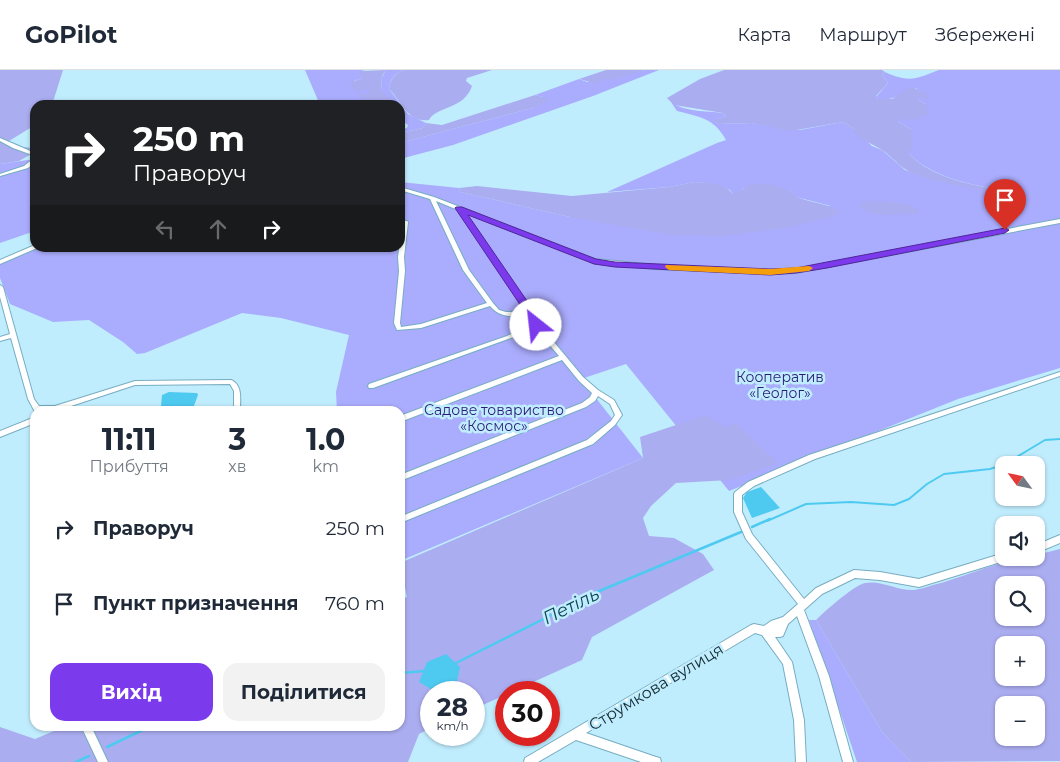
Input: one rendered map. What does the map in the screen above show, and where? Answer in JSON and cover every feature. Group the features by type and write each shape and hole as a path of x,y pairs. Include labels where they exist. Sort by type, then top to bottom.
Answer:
{"street":[{"path":"0,139 30,153"},
{"path":"0,175 26,167 30,164"},
{"path":"405,190 459,208 594,261 615,265 770,272 804,269 1060,221"},
{"path":"432,198 466,270 490,304 497,311 505,314 531,314"},
{"path":"405,518 590,442 613,423 619,414 612,402 596,392 581,379 536,325 531,314 459,208"},
{"path":"0,262 30,249"},
{"path":"401,252 402,271 399,328 421,326 490,304"},
{"path":"0,287 31,399 35,406"},
{"path":"371,386 493,343 536,325"},
{"path":"0,339 13,335"},
{"path":"405,417 563,357"},
{"path":"848,762 824,676 801,606 749,536 738,512 738,494 751,484 812,457 1060,374"},
{"path":"64,406 135,383 231,382 237,391 237,406"},
{"path":"405,476 584,405 593,399 596,392"},
{"path":"0,434 30,422"},
{"path":"1045,545 1060,539"},
{"name":"Струмкова вулиця","path":"529,762 754,628 780,633 785,621 818,591 854,574 880,576 919,583 995,560"},
{"path":"765,631 787,662 799,720 802,762"},
{"path":"88,731 103,762"},
{"path":"577,735 656,762"}],"green space":[{"path":"305,70 365,70 361,71 362,78 354,81 367,90 368,94 363,100 318,100"},
{"path":"386,70 405,70 398,72 394,76 389,89 397,100 389,100 381,91 382,77"},
{"path":"645,70 659,70 593,96 453,145 405,158 405,142 533,108 543,97 535,95 579,79 587,82"},
{"path":"939,70 1060,70 1060,368 958,399 729,491 626,364 581,379 643,458 405,559 405,406 337,406 336,392 349,335 281,318 242,313 145,353 137,354 123,342 89,320 53,322 10,304 0,278 0,263 30,251 405,252 405,183 459,188 460,192 570,217 831,206 796,197 791,192 764,184 744,188 738,194 733,194 730,190 707,183 695,182 669,187 607,192 726,140 717,127 699,117 677,111 671,102 682,108 723,113 726,116 714,121 719,124 751,123 800,130 843,122 854,129 872,146 882,150 905,170 962,186 1017,194 946,177 920,163 909,154 911,129 898,122 899,119 926,104 918,100 920,92 916,88 888,99 883,100 876,97 888,83 882,75 885,72 907,79 924,76"},
{"path":"405,110 408,114 426,123 423,128 405,132 408,125 405,123"},
{"path":"30,160 30,233 0,243 0,164"},
{"path":"809,620 816,620 882,732 911,762 857,762"}],"shaded area":[{"path":"0,70 63,70 54,100 30,100 30,128 9,141 23,147 30,148 30,155 19,161 0,164"},
{"path":"386,70 382,76 381,90 391,100 362,100 364,99 358,95 360,93 367,95 367,91 365,89 358,92 350,85 350,83 362,78 361,71"},
{"path":"405,70 492,70 467,78 466,81 472,86 468,94 457,104 438,112 429,120 422,120 411,115 405,109 405,100 398,100 389,89 394,77"},
{"path":"606,70 645,70 611,80 606,79 597,84 579,79"},
{"path":"724,70 882,70 885,72 882,75 888,83 876,96 878,99 892,99 911,86 930,96 929,99 919,97 918,100 926,104 928,114 916,119 899,120 898,122 911,129 913,144 909,154 920,163 946,177 975,185 1018,193 1013,195 973,188 941,182 914,174 902,167 882,150 860,138 853,132 854,129 843,122 791,131 751,123 719,124 713,121 726,116 723,113 674,105 667,98 700,79"},
{"path":"535,95 549,101 533,108 405,142 405,132 423,128 426,123 442,125"},
{"path":"695,182 721,186 733,194 753,184 773,185 787,190 797,197 841,211 834,216 786,228 723,236 671,235 570,217 460,192 459,188 477,186 572,196 669,187"},
{"path":"863,201 905,204 918,209 917,214 880,215 860,207"},
{"path":"169,392 197,393 198,395 194,406 161,406 162,395"},
{"path":"706,415 725,427 736,423 778,463 730,480 676,483 651,506 643,518 649,536 674,538 703,554 714,570 592,637 582,660 536,681 495,681 495,699 485,704 485,681 420,681 420,734 408,762 0,762 0,727 35,739 54,731 405,731 405,598 407,597 405,561 643,458 640,437"},
{"path":"761,487 780,508 752,518 743,498 747,492"},
{"path":"1060,549 1060,761 911,762 882,732 816,620 832,605 865,583 878,583 914,590 946,582 995,565 1045,566 1045,553"},
{"path":"446,654 460,667 457,681 419,682 427,662"}],"waterway":[{"name":"Петіль","path":"767,521 806,504 851,502 894,505 909,499 927,484 944,474 990,469 1005,464 1045,440 1060,439"},
{"name":"Петіль","path":"752,527 770,519"},
{"name":"Петіль","path":"456,663 597,592 741,532"},
{"name":"Петіль","path":"405,673 425,671"},
{"name":"Петіль","path":"107,747 141,731"},
{"name":"Петіль","path":"76,762 89,756"}],"slow traffic":[{"path":"669,267 770,272 809,268"}],"route":[{"path":"536,325 531,314 459,208 594,261 615,265 770,272 783,272 827,265 1005,230"}],"park label":[{"name":"Кооператив «Геолог»","path":"780,386"},
{"name":"Садове товариство «Космос»","path":"494,418"}]}
